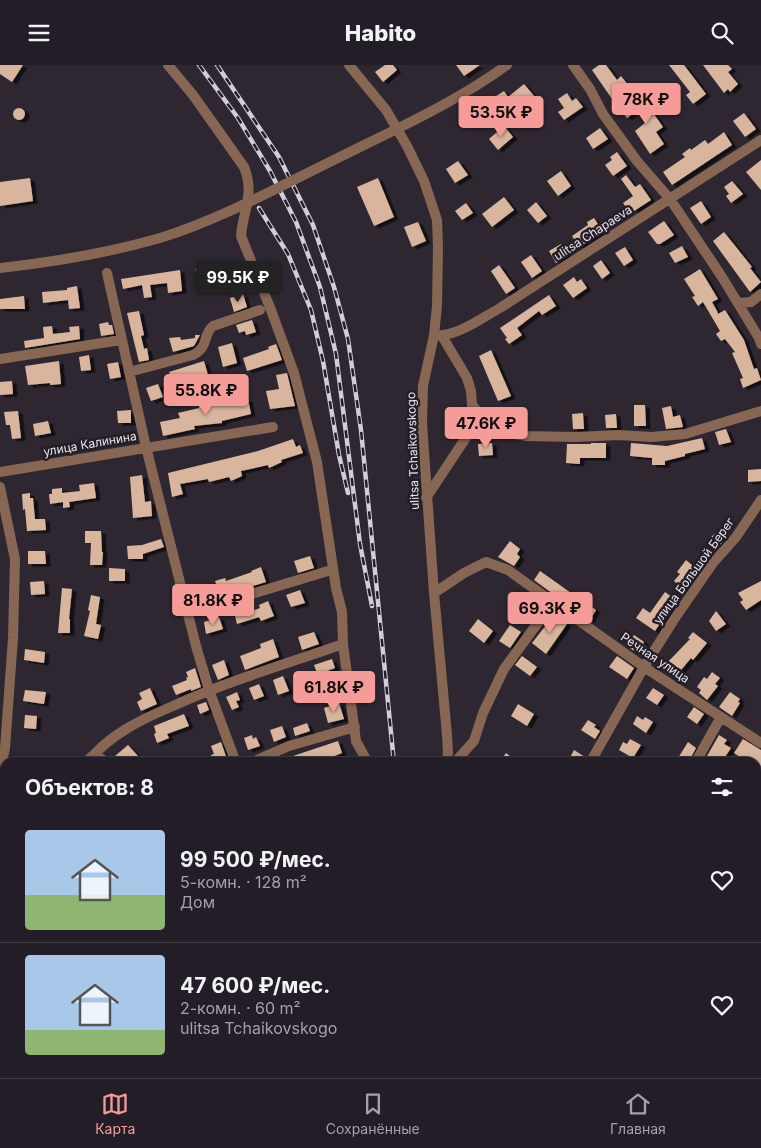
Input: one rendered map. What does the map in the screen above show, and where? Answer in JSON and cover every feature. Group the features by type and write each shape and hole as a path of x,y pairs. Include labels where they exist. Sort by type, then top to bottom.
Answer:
{"street":[{"path":"168,65 193,95 248,175 250,185 249,198 241,236 294,373 317,462 336,588 342,613 343,644 356,741 365,757"},
{"name":"ulitsa Tchaikovskogo","path":"349,65 386,110 407,146 424,181 437,220 438,336 423,386 422,405 426,498 447,735 447,757"},
{"path":"0,268 78,258 162,237 196,225 430,113 507,65"},
{"path":"573,65 590,89 602,114 637,161 670,199 722,277 761,344"},
{"name":"ulitsa Chapaeva","path":"438,336 466,327 500,308 761,140"},
{"path":"107,273 146,447 188,613 209,690 234,757"},
{"path":"738,303 751,302 761,294"},
{"path":"129,372 193,355 204,347 208,329 213,325 260,310"},
{"path":"426,498 469,433 472,405 471,391 466,378 438,336"},
{"path":"0,359 122,340"},
{"path":"472,405 483,418 505,432"},
{"path":"469,433 479,428 494,427 505,432 527,436 576,437 618,435 651,437 685,434 761,411"},
{"name":"улица Калинина","path":"0,472 273,427"},
{"path":"0,487 15,559 13,638 3,757"},
{"name":"улица Большой Берег","path":"593,757 644,667 713,563 736,537 761,500"},
{"name":"Речная улица","path":"434,593 464,573 486,562 508,570 644,667 761,743"},
{"path":"188,613 328,571"},
{"path":"459,757 474,741 483,713 504,669 554,602"},
{"path":"91,757 126,729 209,690 343,644"},
{"path":"698,757 721,717"},
{"path":"264,757 289,746 355,727"},
{"path":"92,757 95,754"},
{"path":"95,754 99,757"}],"building":[{"path":"0,65 23,65 12,82 0,74"},
{"path":"385,65 393,65 397,70 383,82 375,72"},
{"path":"456,65 480,65 464,76"},
{"path":"599,65 606,65 617,80 621,76 629,86 612,99 592,70"},
{"path":"669,65 684,65 706,94 693,104 686,95 690,92"},
{"path":"703,65 728,65 732,69 728,72 738,84 730,92 728,89 724,93"},
{"path":"524,84 535,97 525,106 519,98 501,110 493,98 504,91 508,97"},
{"path":"567,93 572,101 576,98 583,107 564,120 558,112 564,108 558,99"},
{"path":"642,97 663,127 656,132 664,144 650,154 635,131 645,123 637,111 627,118 621,111"},
{"path":"19,108 25,114 19,120 13,114"},
{"path":"744,113 756,129 745,137 733,121"},
{"path":"504,126 513,137 498,150 489,139"},
{"path":"600,128 608,139 593,149 586,138"},
{"path":"724,132 732,145 672,185 663,172 685,157 682,154 690,148 691,150 705,140 708,144"},
{"path":"617,152 627,166 613,176 605,165 612,160 610,157"},
{"path":"761,160 761,190 746,172"},
{"path":"458,161 468,175 455,183 446,169"},
{"path":"561,171 571,186 558,196 547,181"},
{"path":"626,175 635,187 640,184 651,200 634,211 632,207 628,210 623,203 633,196 621,179"},
{"path":"30,178 33,201 0,206 0,182"},
{"path":"378,178 394,217 374,226 357,187"},
{"path":"732,181 743,194 731,203 726,196 729,194 724,187"},
{"path":"504,197 514,210 492,227 482,214"},
{"path":"701,201 711,217 701,224 690,208"},
{"path":"536,202 547,216 538,223 527,210"},
{"path":"466,203 473,213 462,220 455,211"},
{"path":"594,218 603,232 579,247 572,236 588,225 587,222"},
{"path":"664,221 674,235 657,244 648,232"},
{"path":"418,222 426,241 412,247 404,227"},
{"path":"724,232 752,267 750,268 761,282 750,292 713,241"},
{"path":"561,244 568,256 556,263 549,251"},
{"path":"682,246 688,257 675,263 669,253"},
{"path":"625,247 633,260 624,266 615,253"},
{"path":"531,255 542,271 532,278 521,262"},
{"path":"601,260 610,273 602,279 593,266"},
{"path":"207,265 210,282 198,285 195,268"},
{"path":"499,265 515,288 506,294 491,271"},
{"path":"700,269 718,299 712,302 718,314 725,310 744,340 754,369 757,368 761,380 743,388 740,379 743,378 732,353 735,352 725,339 721,341 716,334 720,331 703,302 698,306 692,297 695,296 684,279"},
{"path":"180,270 182,291 168,293 167,283 150,285 152,297 144,298 142,285 123,289 121,279"},
{"path":"574,277 577,282 581,279 587,288 573,298 563,285"},
{"path":"77,286 80,308 69,309 68,300 43,303 42,292 67,290 67,288"},
{"path":"243,294 247,307 234,312 230,298"},
{"path":"549,295 556,306 542,315 539,311 517,328 522,335 509,344 500,328"},
{"path":"24,296 25,309 0,309 0,299"},
{"path":"139,311 144,335 141,336 144,349 147,348 149,360 139,362 127,313"},
{"path":"252,320 256,332 246,335 245,331 239,333 236,325"},
{"path":"108,322 109,325 112,325 114,334 101,336 99,324"},
{"path":"52,326 53,334 70,332 69,327 79,326 80,339 25,348 24,341 44,338 43,327"},
{"path":"195,335 200,335 194,346 173,352 169,338 180,337 181,340 195,338"},
{"path":"232,343 237,363 223,367 218,347"},
{"path":"276,344 282,360 247,371 243,358 269,349 268,347"},
{"path":"491,350 511,396 498,401 479,356"},
{"path":"89,355 91,370 81,371 79,357"},
{"path":"59,361 61,384 28,385 25,366"},
{"path":"204,361 208,375 183,383 184,385 175,389 169,372"},
{"path":"118,362 121,377 110,379 107,364"},
{"path":"287,373 295,406 270,409 266,391 279,389 276,375"},
{"path":"12,381 13,394 0,395 0,382"},
{"path":"158,384 163,397 151,401 146,388"},
{"path":"211,397 212,405 248,399 251,414 222,421 222,423 194,426 195,429 163,436 160,422 180,418 178,413 199,408 198,398"},
{"path":"634,405 645,405 646,426 634,426"},
{"path":"671,406 673,417 680,415 683,427 666,429 662,408"},
{"path":"131,410 131,423 118,423 117,411"},
{"path":"18,411 21,438 12,439 10,425 6,425 4,412"},
{"path":"583,413 584,429 573,429 572,414"},
{"path":"616,414 617,428 606,428 605,415"},
{"path":"511,415 512,418 518,415 521,422 509,426 505,417"},
{"path":"48,421 51,433 35,436 33,424"},
{"path":"726,429 731,442 719,445 715,432"},
{"path":"702,438 705,449 665,461 665,465 652,465 652,458 630,456 631,443 667,446"},
{"path":"293,439 296,447 300,445 303,453 281,460 282,462 269,468 268,465 241,471 242,476 231,481 229,477 209,482 208,479 180,484 183,494 172,497 168,473 258,451"},
{"path":"492,443 493,455 479,456 478,444"},
{"path":"606,443 606,458 580,458 580,464 566,463 567,444"},
{"path":"761,469 761,481 748,482 748,470"},
{"path":"142,475 145,502 151,501 152,516 133,518 130,477"},
{"path":"94,483 96,498 69,502 70,507 63,508 63,502 50,504 49,494 52,494 52,489 62,488 62,493 80,491 79,485"},
{"path":"30,493 30,498 33,498 35,519 45,519 46,530 27,531 22,494"},
{"path":"719,530 726,538 718,547 710,538"},
{"path":"85,531 101,531 102,565 90,565 91,543 85,543"},
{"path":"161,539 164,547 143,554 143,559 128,559 127,546 142,545"},
{"path":"510,541 520,549 517,554 520,557 514,566 498,557"},
{"path":"28,551 45,551 46,564 28,564"},
{"path":"310,556 314,568 298,573 294,561"},
{"path":"686,560 699,571 684,590 674,581 680,574 677,572"},
{"path":"261,567 266,582 220,596 219,593 197,603 194,592 216,584 215,581 225,578 226,581"},
{"path":"109,568 125,569 125,581 109,581"},
{"path":"540,571 571,593 564,602 534,580"},
{"path":"44,581 45,594 31,595 30,582"},
{"path":"761,581 761,600 746,610 740,602 743,600 738,593"},
{"path":"62,588 72,589 69,619 70,633 58,633"},
{"path":"300,590 305,603 291,607 286,595"},
{"path":"665,592 676,600 655,631 636,618 643,608 650,613"},
{"path":"521,594 538,607 532,616 515,603"},
{"path":"91,595 100,597 96,624 101,625 98,639 84,636 90,611 88,610"},
{"path":"268,601 274,616 261,621 259,617 237,624 234,612 244,609 246,613 260,608 259,605"},
{"path":"585,602 596,610 590,620 579,612"},
{"path":"716,611 726,624 716,631 709,621"},
{"path":"554,615 567,624 546,654 532,643"},
{"path":"219,617 223,629 206,634 204,622"},
{"path":"478,619 493,631 484,643 469,631"},
{"path":"510,625 521,632 510,648 499,641"},
{"path":"314,632 319,644 302,650 298,637"},
{"path":"693,632 707,643 677,675 665,665 690,639 688,638"},
{"path":"634,635 644,642 643,644 647,647 641,656 627,646"},
{"path":"273,639 279,657 245,670 240,656 261,648 260,644"},
{"path":"25,649 45,652 44,663 24,660"},
{"path":"522,656 537,667 530,676 515,665"},
{"path":"617,656 634,668 627,679 609,667"},
{"path":"332,659 335,668 327,671 329,676 319,679 314,665"},
{"path":"224,660 229,675 218,680 212,665"},
{"path":"195,668 201,687 176,695 172,686 187,680 186,672"},
{"path":"712,672 720,678 715,684 718,686 707,700 699,693 701,690 697,687 704,677 707,679"},
{"path":"283,676 289,691 278,695 273,680"},
{"path":"259,684 264,696 254,700 249,688"},
{"path":"150,688 157,704 141,711 137,702 142,699 139,693"},
{"path":"653,688 664,695 657,705 646,698"},
{"path":"25,690 46,692 44,704 23,701"},
{"path":"237,692 240,700 236,701 239,707 232,710 226,697"},
{"path":"730,692 740,699 738,702 740,703 732,716 719,707"},
{"path":"206,702 209,710 200,714 197,705"},
{"path":"339,703 344,719 328,723 324,708"},
{"path":"518,704 534,714 527,726 511,716"},
{"path":"694,707 704,714 697,724 687,717"},
{"path":"184,714 189,726 167,734 169,738 157,743 154,726"},
{"path":"25,715 37,716 36,729 24,728"},
{"path":"637,716 643,720 645,717 653,722 646,733 633,724"},
{"path":"588,720 596,725 594,727 600,731 595,739 581,730"},
{"path":"307,723 310,731 295,736 293,728"},
{"path":"282,726 286,737 274,742 270,730"},
{"path":"252,735 253,739 256,737 260,746 248,750 244,738"},
{"path":"719,735 727,740 724,744 731,748 725,757 706,757"},
{"path":"630,739 641,745 634,757 619,750 623,742 627,744"},
{"path":"743,739 761,750 761,757 740,757 734,753"},
{"path":"338,741 342,753 332,757 290,757"},
{"path":"221,742 226,757 212,757 211,755 214,754 211,746"},
{"path":"688,742 696,748 691,757 679,757"},
{"path":"128,745 138,756 116,757"},
{"path":"574,750 585,757 570,757"},
{"path":"506,753 511,757 503,757"}],"railway":[{"path":"199,65 238,118 270,171 296,222 320,287 336,354 360,544 372,606"},
{"path":"217,65 279,157 313,225 334,287 348,339 361,430 393,757"},
{"path":"259,208 288,254 311,310 323,361 339,455 348,493"}]}
